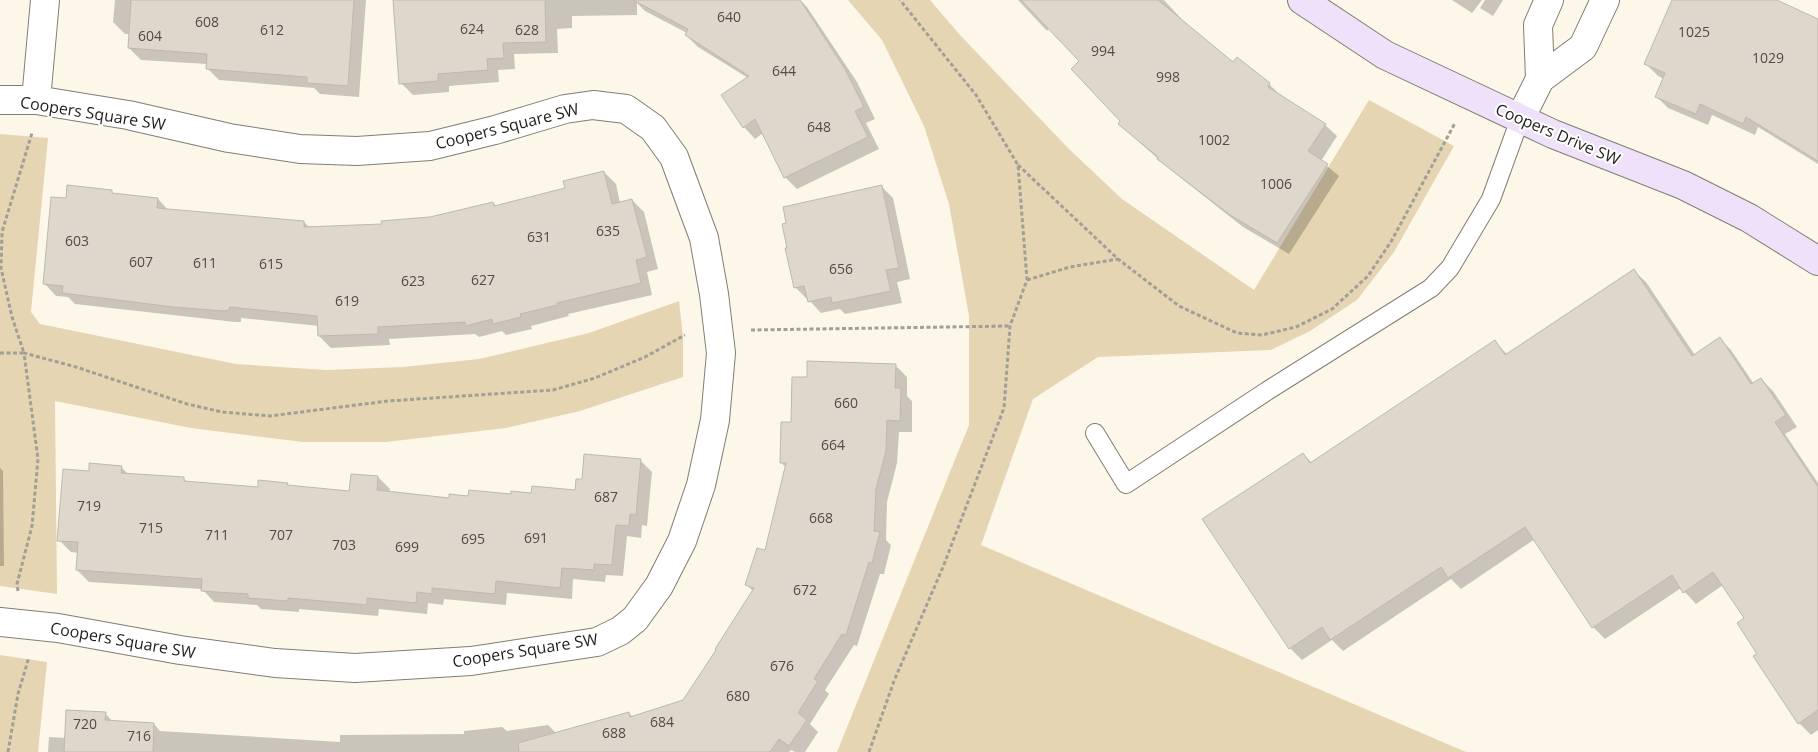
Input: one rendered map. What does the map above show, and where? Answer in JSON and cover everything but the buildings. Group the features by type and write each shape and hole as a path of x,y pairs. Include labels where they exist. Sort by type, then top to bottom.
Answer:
{"street":[{"path":"36,100 45,0"},
{"name":"Coopers Drive SW","path":"1302,0 1385,54 1469,96 1553,134 1683,185 1749,218 1818,261"},
{"path":"1540,79 1538,25 1549,0"},
{"path":"1520,119 1540,79 1584,47 1605,0"},
{"name":"Coopers Square SW","path":"0,100 36,100 128,115 228,138 300,149 357,151 430,146 495,130 565,108 593,105 626,109 653,128 674,157 704,238 721,353 715,420 701,485 682,541 659,586 635,619 620,631 597,642 470,661 355,668 275,663 180,650 58,628 12,623"}],"lane":[{"path":"1095,433 1126,484 1431,288 1450,268 1491,199 1520,119"}],"path":[{"path":"900,0 976,95 1018,165 1118,259 1179,306 1237,333 1262,335 1296,327 1332,309 1368,276 1392,240 1469,96"},
{"path":"8,752 18,694 29,658 12,623 17,584 32,526 38,459 24,353 12,316 1,268 2,232 31,137 36,100"},
{"path":"869,752 894,681 943,567 1004,408 1010,326 1027,280 1018,165"},
{"path":"1027,280 1070,267 1118,259"},
{"path":"0,352 24,353 76,367 187,404 222,412 270,416 388,401 553,390 603,374 645,356 687,334 1010,326"}],"shaded area":[{"path":"848,0 930,0 960,35 1069,149 1122,199 1254,290 1369,100 1454,146 1394,252 1357,300 1310,331 1271,350 1098,357 1033,399 981,545 1466,752 837,752 969,425 969,316 949,204 924,126 882,40"},
{"path":"0,134 48,138 31,312 40,324 236,364 326,370 403,367 479,359 589,333 679,301 683,337 683,377 580,411 506,428 386,442 303,442 191,428 55,401 57,594 0,586"},
{"path":"0,655 47,662 38,752 0,752"}]}
